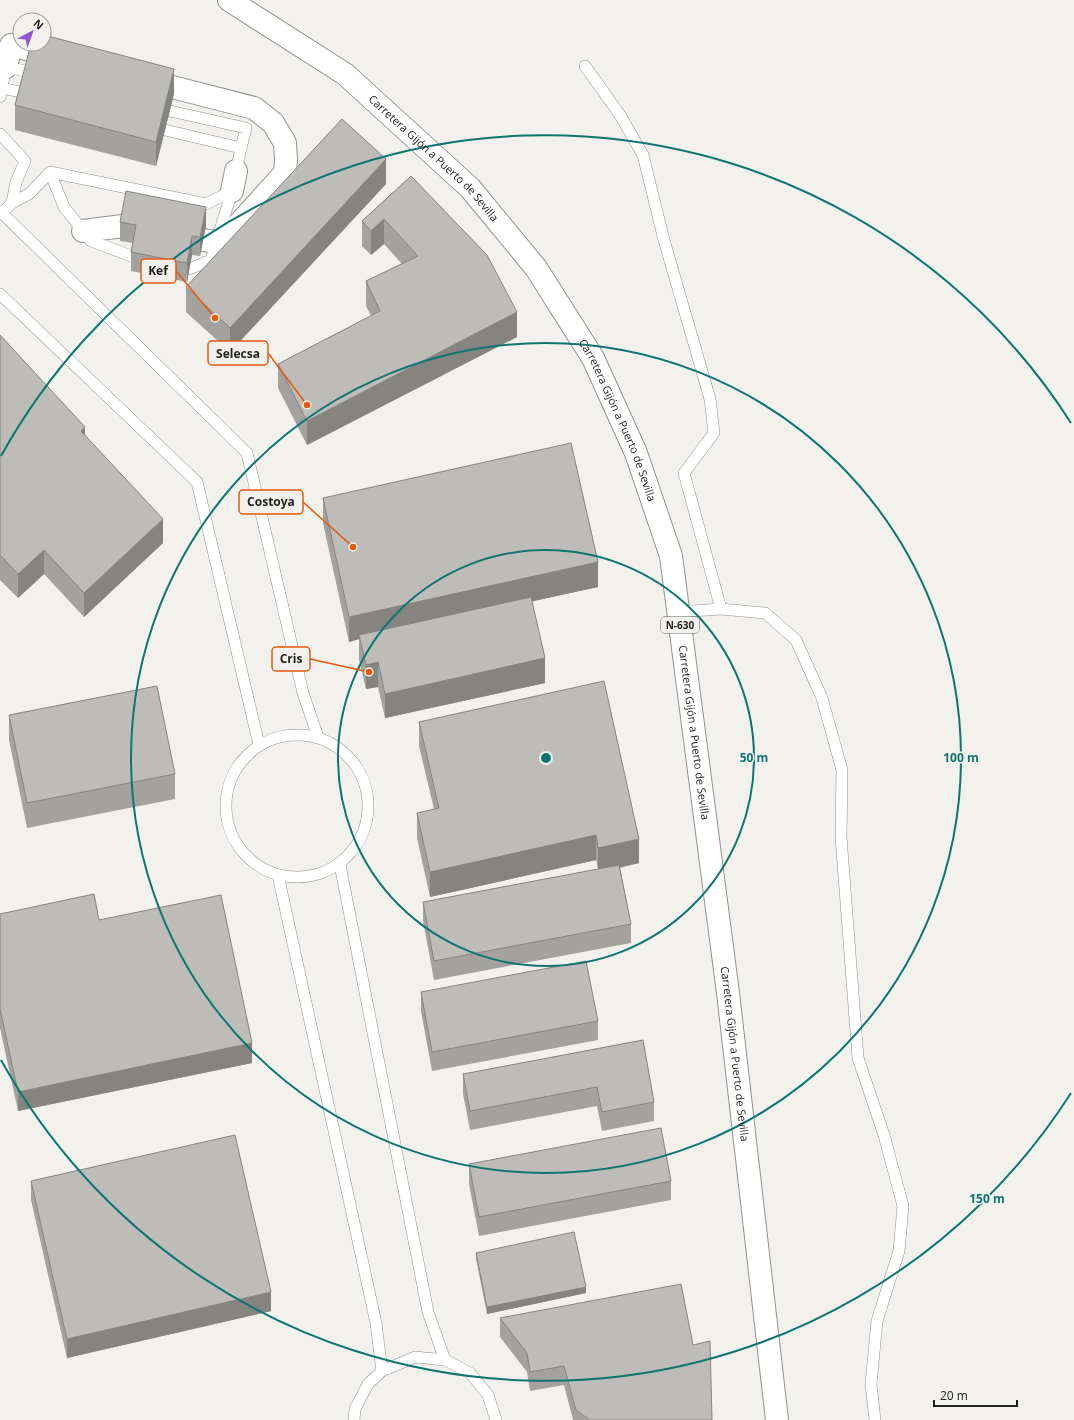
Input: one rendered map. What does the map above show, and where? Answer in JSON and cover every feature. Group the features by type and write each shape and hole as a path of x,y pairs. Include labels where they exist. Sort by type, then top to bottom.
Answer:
{"main road":[{"name":"Carretera Gijón a Puerto de Sevilla","path":"228,0 345,74 470,188 536,268 593,358 636,453 671,556 728,1001 778,1420"},
{"path":"6,67 11,45 79,63"},
{"path":"125,75 254,108 273,123 284,143 286,160 285,173 237,226 210,241"},
{"path":"83,232 123,226"}],"lane":[{"path":"585,66 620,115 643,155 664,240 710,399 714,432 684,473 721,609"},
{"path":"25,93 1,92 6,67 30,72"},
{"path":"170,111 246,128 234,181 210,241 211,260 189,269"},
{"path":"165,130 241,148"},
{"path":"0,134 25,161 16,182 12,203"},
{"path":"50,172 206,204 234,181"},
{"path":"50,172 29,194 12,203 1,212 247,453 303,694 318,737"},
{"path":"50,172 64,207 91,241 134,257"},
{"path":"0,294 197,482 259,746"},
{"path":"678,612 721,609 765,613 796,640 822,698 842,770 841,837 858,1058 884,1135 903,1206 899,1251 877,1321 871,1384 875,1420"},
{"path":"288,735 318,737 343,751 360,772 368,791 369,799 366,827 354,851 340,865 327,873 305,878 278,875 253,862 235,841 226,814 228,787 241,761 259,746 288,735"},
{"path":"340,865 428,1312 445,1360"},
{"path":"278,875 376,1323 382,1371"},
{"path":"354,1420 355,1409 368,1384 382,1371 415,1357 445,1360 470,1373 488,1395 498,1418"}],"building":[{"path":"52,37 174,69 156,142 15,105 29,52 52,52"},
{"path":"342,119 386,159 230,328 186,287"},
{"path":"411,176 487,255 517,312 307,421 278,364 380,311 366,281 418,256 384,219 371,231 362,221"},
{"path":"126,191 206,207 200,237 192,236 187,263 131,252 136,225 120,222"},
{"path":"0,335 85,427 81,431 163,519 84,593 44,550 18,574 0,555"},
{"path":"571,443 598,562 349,617 323,498"},
{"path":"531,597 545,658 385,694 378,662 366,665 359,635"},
{"path":"604,681 639,839 598,848 596,835 430,872 417,813 439,808 419,722"},
{"path":"157,686 175,774 27,803 9,715"},
{"path":"619,865 631,924 434,961 423,902"},
{"path":"94,894 99,920 221,895 252,1043 18,1092 0,1009 0,914"},
{"path":"586,961 598,1021 432,1052 421,992"},
{"path":"643,1040 654,1102 602,1112 597,1087 470,1111 463,1074"},
{"path":"661,1128 671,1181 479,1217 469,1164"},
{"path":"235,1135 271,1292 67,1339 31,1181"},
{"path":"574,1232 586,1287 487,1307 476,1253"},
{"path":"681,1284 693,1345 710,1341 712,1420 590,1420 576,1410 564,1366 530,1372 527,1353 500,1318"}],"place":[{"name":"Kef","path":"215,318"},
{"name":"Selecsa","path":"307,405"},
{"name":"Costoya","path":"353,547"},
{"name":"Cris","path":"369,672"}]}
